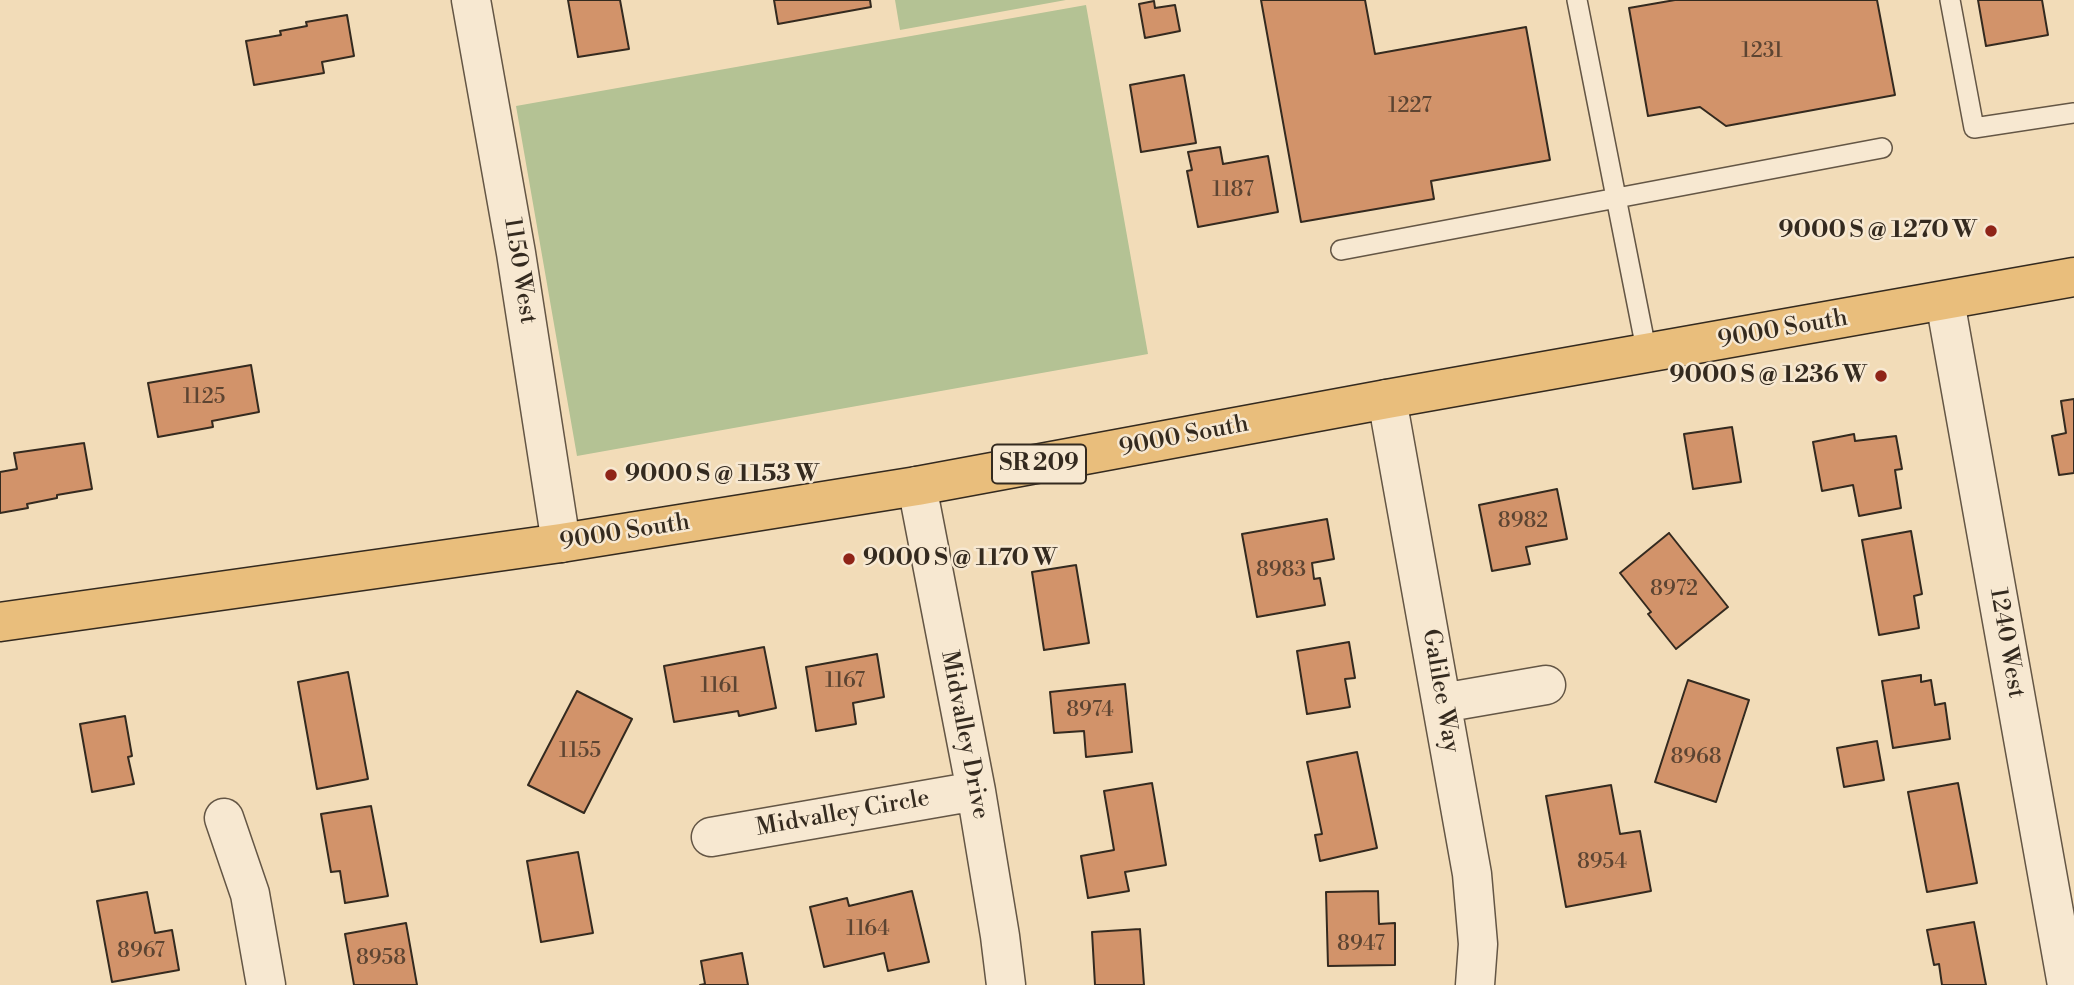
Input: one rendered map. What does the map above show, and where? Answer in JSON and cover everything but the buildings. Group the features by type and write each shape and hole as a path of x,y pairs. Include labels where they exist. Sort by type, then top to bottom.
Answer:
{"main road":[{"name":"9000 South","path":"0,622 561,543 918,486 1387,399 2074,277"}],"street":[{"name":"1150 West","path":"471,0 516,253 561,543"},
{"name":"1240 West","path":"1945,300 2067,985"},
{"name":"Galilee Way","path":"1387,399 1472,874 1478,944 1475,985"},
{"name":"Midvalley Drive","path":"918,486 976,791 1006,985"},
{"path":"1442,703 1546,685"},
{"name":"Midvalley Circle","path":"711,837 976,791"},
{"path":"224,818 250,894 266,985"}],"lane":[{"path":"1577,0 1647,354"},
{"path":"1950,0 1974,128 2074,113"},
{"path":"1341,250 1882,148"}],"green space":[{"path":"895,0 1066,0 900,30"},
{"path":"1086,5 1148,354 577,456 516,106"}],"place":[{"name":"9000 S @ 1270 W","path":"1991,231"},
{"name":"9000 S @ 1236 W","path":"1881,376"},
{"name":"9000 S @ 1153 W","path":"611,475"},
{"name":"9000 S @ 1170 W","path":"849,559"}]}
